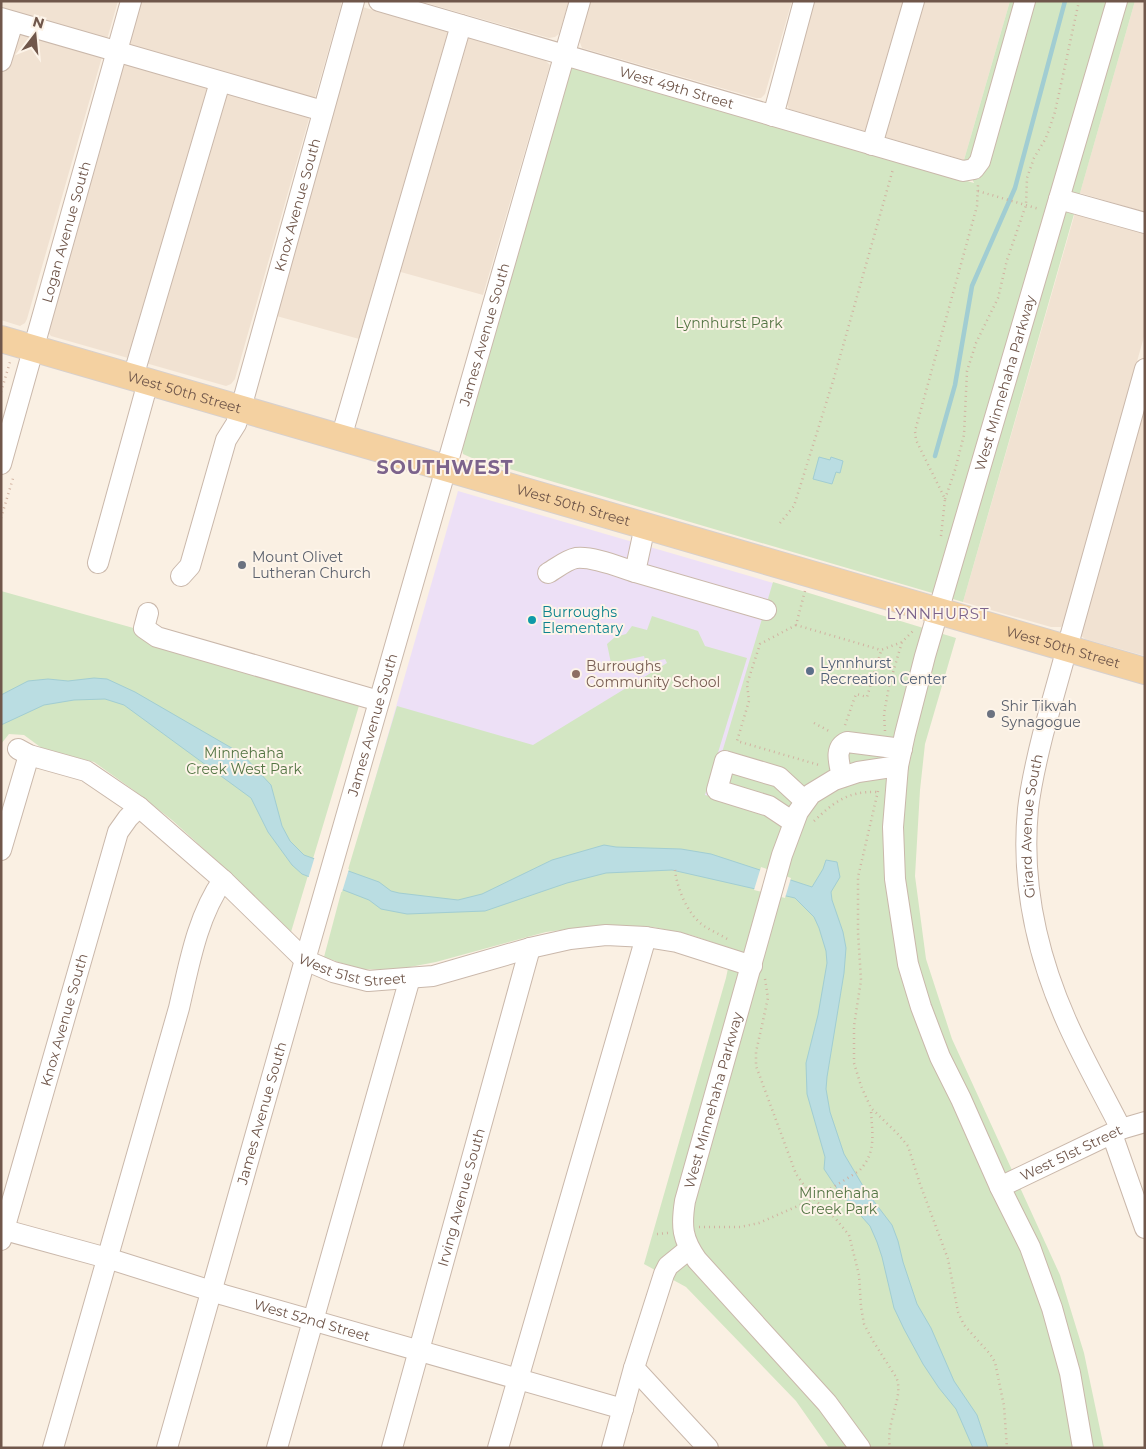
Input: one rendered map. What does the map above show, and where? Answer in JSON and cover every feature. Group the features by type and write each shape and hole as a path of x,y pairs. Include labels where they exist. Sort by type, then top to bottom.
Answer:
{"main road":[{"name":"West 50th Street","path":"6,350 34,348 645,526 929,617 1067,648 1145,671"}],"street":[{"name":"Logan Avenue South","path":"1,464 131,1"},
{"name":"Knox Avenue South","path":"181,576 190,566 226,440 236,424 241,408 354,1"},
{"name":"West 49th Street","path":"379,1 872,145 976,173"},
{"name":"James Avenue South","path":"167,1448 333,860 580,1"},
{"path":"772,116 804,1"},
{"path":"872,145 914,1"},
{"path":"976,173 1025,1"},
{"name":"West Minnehaha Parkway","path":"1083,1448 1070,1373 1052,1308 1030,1247 940,1057 921,1007 908,964 895,879 893,850 894,798 900,758 929,617 1051,204 1117,1"},
{"path":"1,61 7,20 322,111"},
{"path":"341,438 462,25"},
{"path":"98,563 141,379 220,82"},
{"path":"1051,204 1145,223"},
{"name":"Girard Avenue South","path":"1145,369 1043,734 1030,792 1026,845 1028,891 1032,916 1050,977 1066,1021 1117,1132 1145,1228"},
{"path":"635,572 645,526"},
{"path":"548,573 576,558 590,559 766,610"},
{"path":"148,613 144,628 157,637 379,701"},
{"path":"842,777 838,754 842,744 847,742 900,758"},
{"name":"West 51st Street","path":"1,850 23,752 86,771 139,807 223,880 305,960 333,972 368,980 432,976 530,948 570,939 606,935 646,937 677,942 758,971"},
{"name":"West Minnehaha Parkway","path":"860,1448 828,1403 712,1278 689,1249 682,1227 685,1201 758,971 765,913 793,822 805,801 821,787 842,777 900,758"},
{"path":"793,822 769,806 717,790 726,761 780,777 805,801"},
{"name":"Knox Avenue South","path":"2,1233 118,832 139,807"},
{"path":"53,1448 179,1008 191,956 208,902 223,880"},
{"path":"498,1448 646,937"},
{"name":"Irving Avenue South","path":"392,1448 530,948"},
{"path":"277,1448 410,978"},
{"name":"West 51st Street","path":"1000,1187 1117,1132 1145,1122"},
{"name":"West 52nd Street","path":"2,1233 107,1258 313,1321 623,1409"},
{"path":"612,1448 634,1368 664,1274 668,1266 689,1249"},
{"path":"634,1368 708,1448"}],"path":[{"path":"976,173 977,206 915,431 916,440 945,499 964,436 967,371 976,343 998,298 1007,260 1026,205 1027,178 1034,158 1046,138 1055,112 1079,1"},
{"path":"780,523 794,506 834,378 893,169"},
{"path":"978,191 1026,205 1051,204"},
{"path":"1,392 9,363 6,350"},
{"path":"805,591 796,624 760,644 747,684 749,701 737,741 819,765"},
{"path":"796,624 881,650 902,642 929,617"},
{"path":"885,732 884,714 886,700 902,642"},
{"path":"845,726 856,694 867,698 881,650"},
{"path":"814,723 829,731"},
{"path":"696,1229 699,1227 732,1228 754,1225 814,1199 859,1171 868,1159 873,1146 871,1108 856,1072 853,1045 860,986 858,878 877,792 861,792 845,796 813,822"},
{"path":"675,870 677,883 690,910 703,925 732,941"},
{"path":"758,971 768,998 755,1054 756,1066 796,1174 814,1199 835,1218 849,1235 859,1275 860,1306 864,1324 899,1384 888,1434 890,1448"},
{"path":"871,1108 897,1132 908,1146 948,1259 958,1312 964,1326 995,1362 1004,1406 1007,1448"}],"shaded area":[{"path":"1,1 118,1 27,319 20,326 1,320"},
{"path":"139,1 341,2 235,379 226,386 51,336 46,330"},
{"path":"419,1 569,1 559,34 549,38"},
{"path":"590,1 792,1 765,94 761,98 756,98 582,48 579,40"},
{"path":"813,1 1010,1 964,160 789,109 785,99"},
{"path":"1135,1 1145,1 1145,212 1080,193"},
{"path":"359,6 545,60 550,65 483,295 390,269 370,342 273,315"},
{"path":"1075,213 1145,232 1145,333 1064,622 1061,627 1051,627 963,602"},
{"path":"1145,390 1145,656 1085,639 1079,634"},
{"name":"Burroughs Community School","path":"458,491 804,592 709,796 354,853"}],"green space":[{"name":"Lynnhurst Park","path":"1010,1 1135,1 963,602 463,454 461,444 571,67 974,183 964,160"},
{"name":"Minnehaha Creek Park","path":"773,582 956,638 925,744 920,790 915,876 926,959 952,1039 1060,1275 1084,1353 1104,1448 829,1448 796,1401 686,1287 644,1264 726,978 732,949 691,935 653,927 600,925 546,932 436,962 394,970 358,969 324,957 341,893 397,706 533,745 667,663 665,659 646,663 644,656 611,663 607,644 615,637 626,634 632,626 647,630 652,616 698,631 705,646 747,658 705,795 709,796"},
{"name":"Minnehaha Creek West Park","path":"1,591 137,629 361,699 291,932 172,820 94,762 43,749 24,735 9,734 1,744"}],"water":[{"path":"819,457 830,460 831,457 843,461 840,473 836,472 832,484 813,479"},
{"path":"94,678 107,679 135,692 242,754 271,785 282,826 290,841 304,855 379,882 391,891 399,893 458,900 482,894 552,860 604,845 681,849 711,854 812,887 826,860 837,862 840,877 831,892 846,948 844,973 827,1077 826,1089 830,1112 844,1154 866,1191 892,1225 917,1304 931,1328 954,1381 977,1415 988,1448 973,1448 956,1409 923,1364 894,1308 882,1257 870,1226 838,1190 824,1169 825,1157 807,1094 806,1063 818,1015 827,963 826,951 814,917 795,898 672,870 606,873 567,883 485,911 407,914 381,909 369,900 302,874 292,865 268,832 251,798 124,705 105,699 74,700 44,705 1,725 1,695 28,681 48,679 68,681"}],"pier":[{"path":"315,856 349,869 342,892 308,879"},
{"path":"761,867 791,878 785,898 754,890"}],"waterway":[{"path":"935,456 955,385 972,286 1015,188 1065,1"}],"place":[{"name":"Mount Olivet Lutheran Church","path":"242,565"},
{"name":"Burroughs Elementary","path":"532,620"},
{"name":"Lynnhurst Recreation Center","path":"810,671"},
{"name":"Burroughs Community School","path":"576,674"},
{"name":"Shir Tikvah Synagogue","path":"991,714"}],"district":[{"name":"SOUTHWEST","path":"445,467"},
{"name":"LYNNHURST","path":"938,613"}]}
